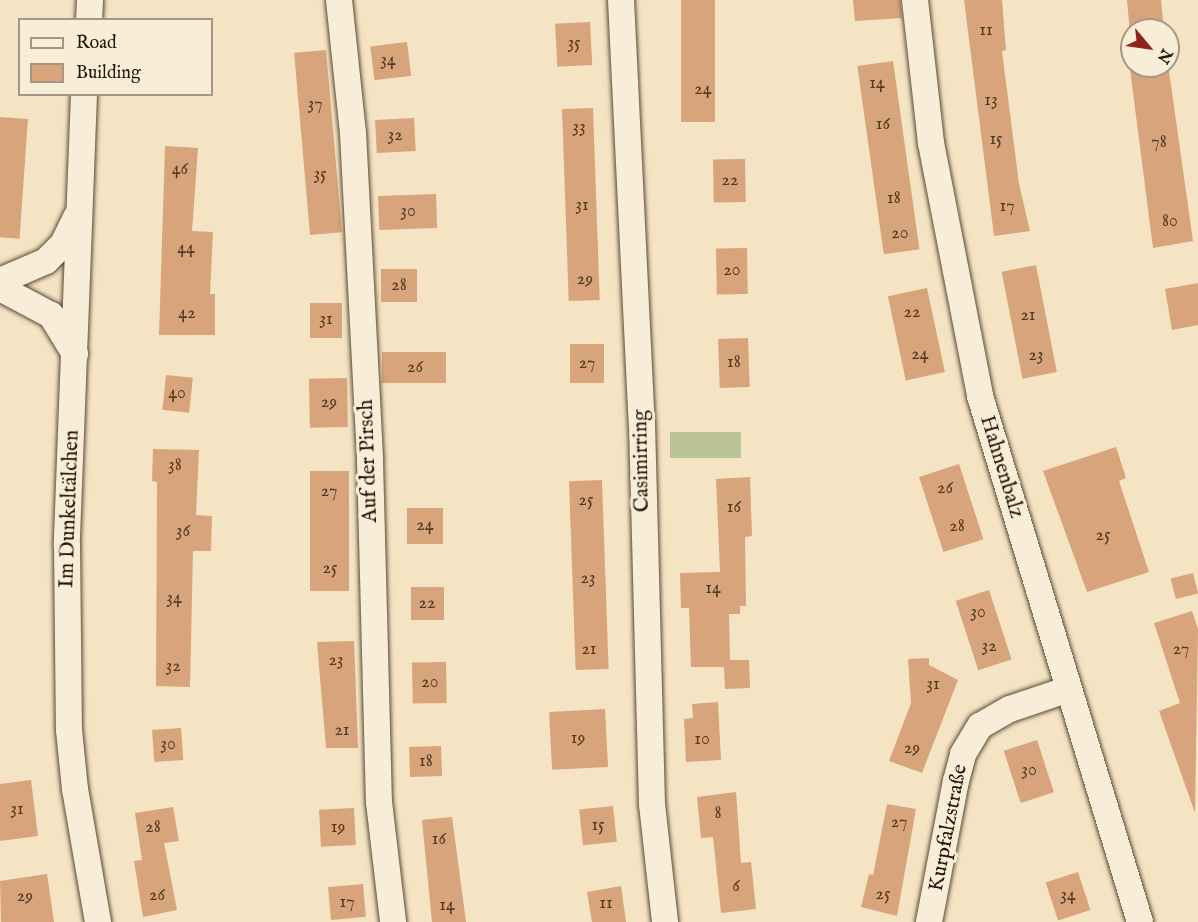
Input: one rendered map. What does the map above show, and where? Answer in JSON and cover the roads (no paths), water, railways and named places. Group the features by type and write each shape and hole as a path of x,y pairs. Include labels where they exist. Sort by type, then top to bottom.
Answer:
{"street":[{"path":"89,18 90,0"},
{"name":"Auf der Pirsch","path":"339,0 353,133 370,461 379,802 393,922"},
{"name":"Casimirring","path":"621,0 642,423 652,804 665,922"},
{"name":"Hahnenbalz","path":"915,0 931,143 980,396 1140,922"},
{"name":"Im Dunkeltälchen","path":"84,96 67,545 69,730 98,922"},
{"path":"0,281 46,261 63,244 79,212"},
{"path":"0,288 51,315 75,355"},
{"name":"Kurpfalzstraße","path":"929,922 963,754 980,726 1010,709 1069,689"}]}
